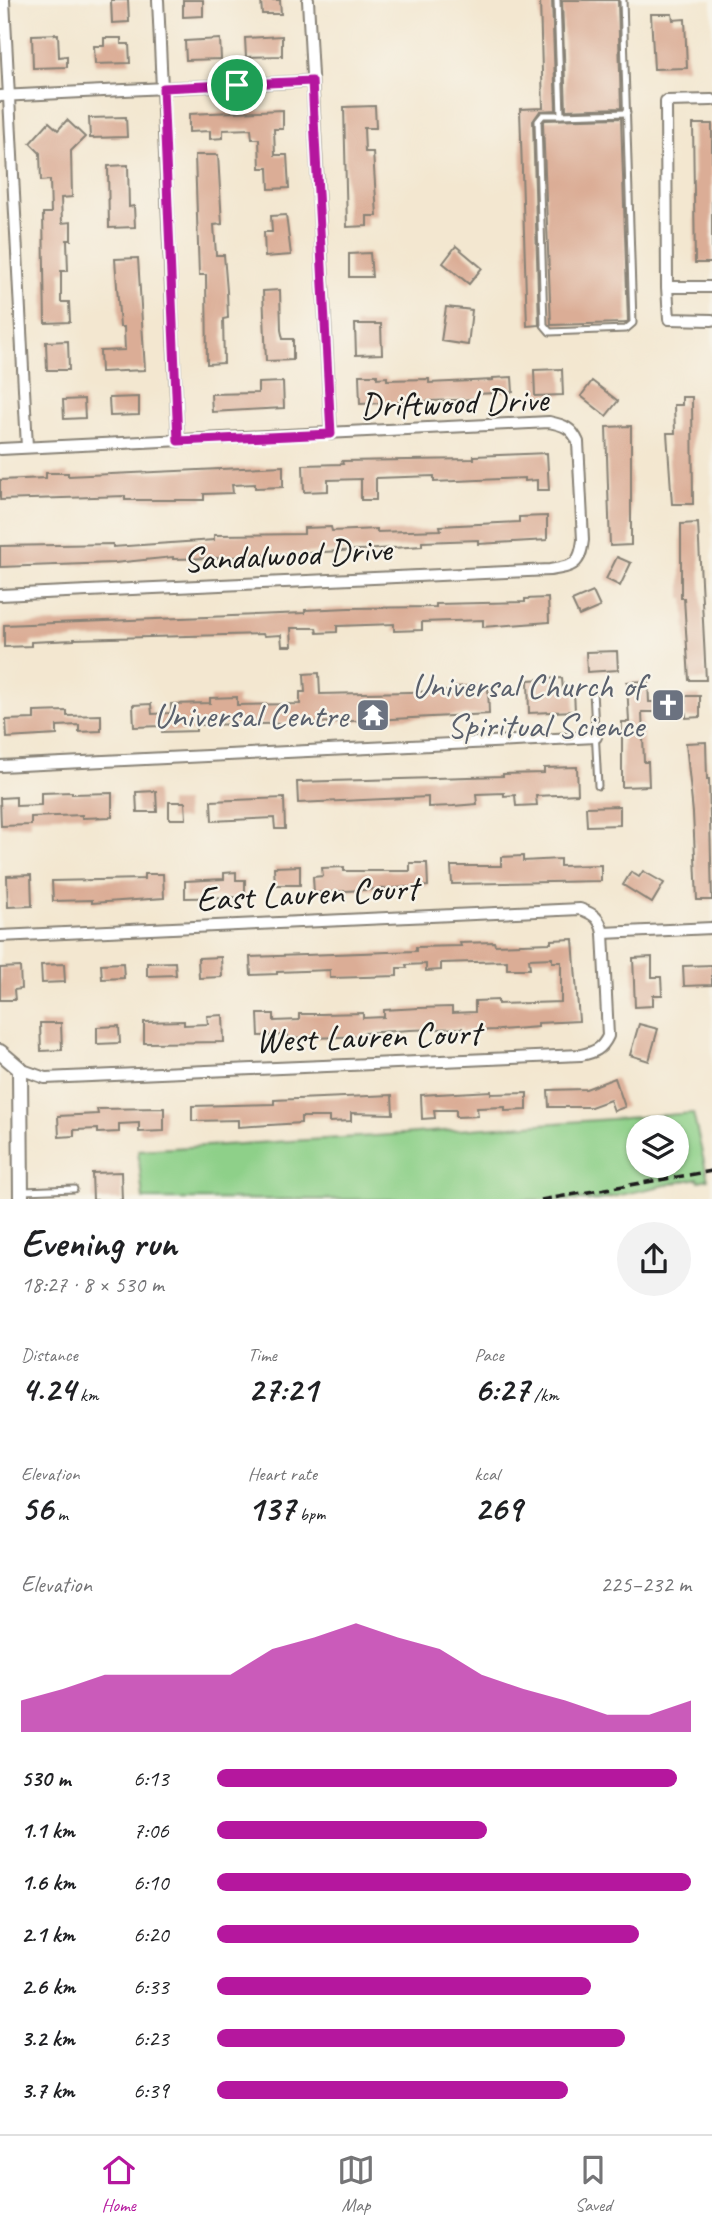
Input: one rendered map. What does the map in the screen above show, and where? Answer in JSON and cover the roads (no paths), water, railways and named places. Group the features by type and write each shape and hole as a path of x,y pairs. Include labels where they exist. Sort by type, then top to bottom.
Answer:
{"street":[{"path":"4,0 5,95 27,447"},
{"path":"158,0 178,441"},
{"path":"308,0 331,434"},
{"path":"5,95 312,81"},
{"path":"712,100 666,101 669,319 712,320"},
{"path":"667,287 712,286"},
{"name":"Driftwood Drive","path":"0,449 549,422 573,430 578,442 583,540 581,555 576,562"},
{"name":"Sandalwood Drive","path":"0,595 550,570 568,567 576,562"},
{"path":"0,766 596,737"},
{"name":"East Lauren Court","path":"0,936 580,909 594,914 601,921 603,933"},
{"path":"603,933 712,928"},
{"name":"West Lauren Court","path":"20,1069 45,1078 567,1056 594,1052 603,1046 608,1036 609,1023 603,933"},
{"path":"0,1052 20,1069 21,1195"}],"lane":[{"path":"557,0 561,115"},
{"path":"623,0 627,113 633,323 626,330 550,332 544,325 538,121 543,115 627,113"},
{"path":"593,691 598,786"},
{"path":"21,1195 74,1189"}],"railway":[{"path":"547,1199 712,1171"}],"place":[{"name":"Universal Church of Spiritual Science","path":"668,705"},
{"name":"Universal Centre","path":"373,715"}]}
